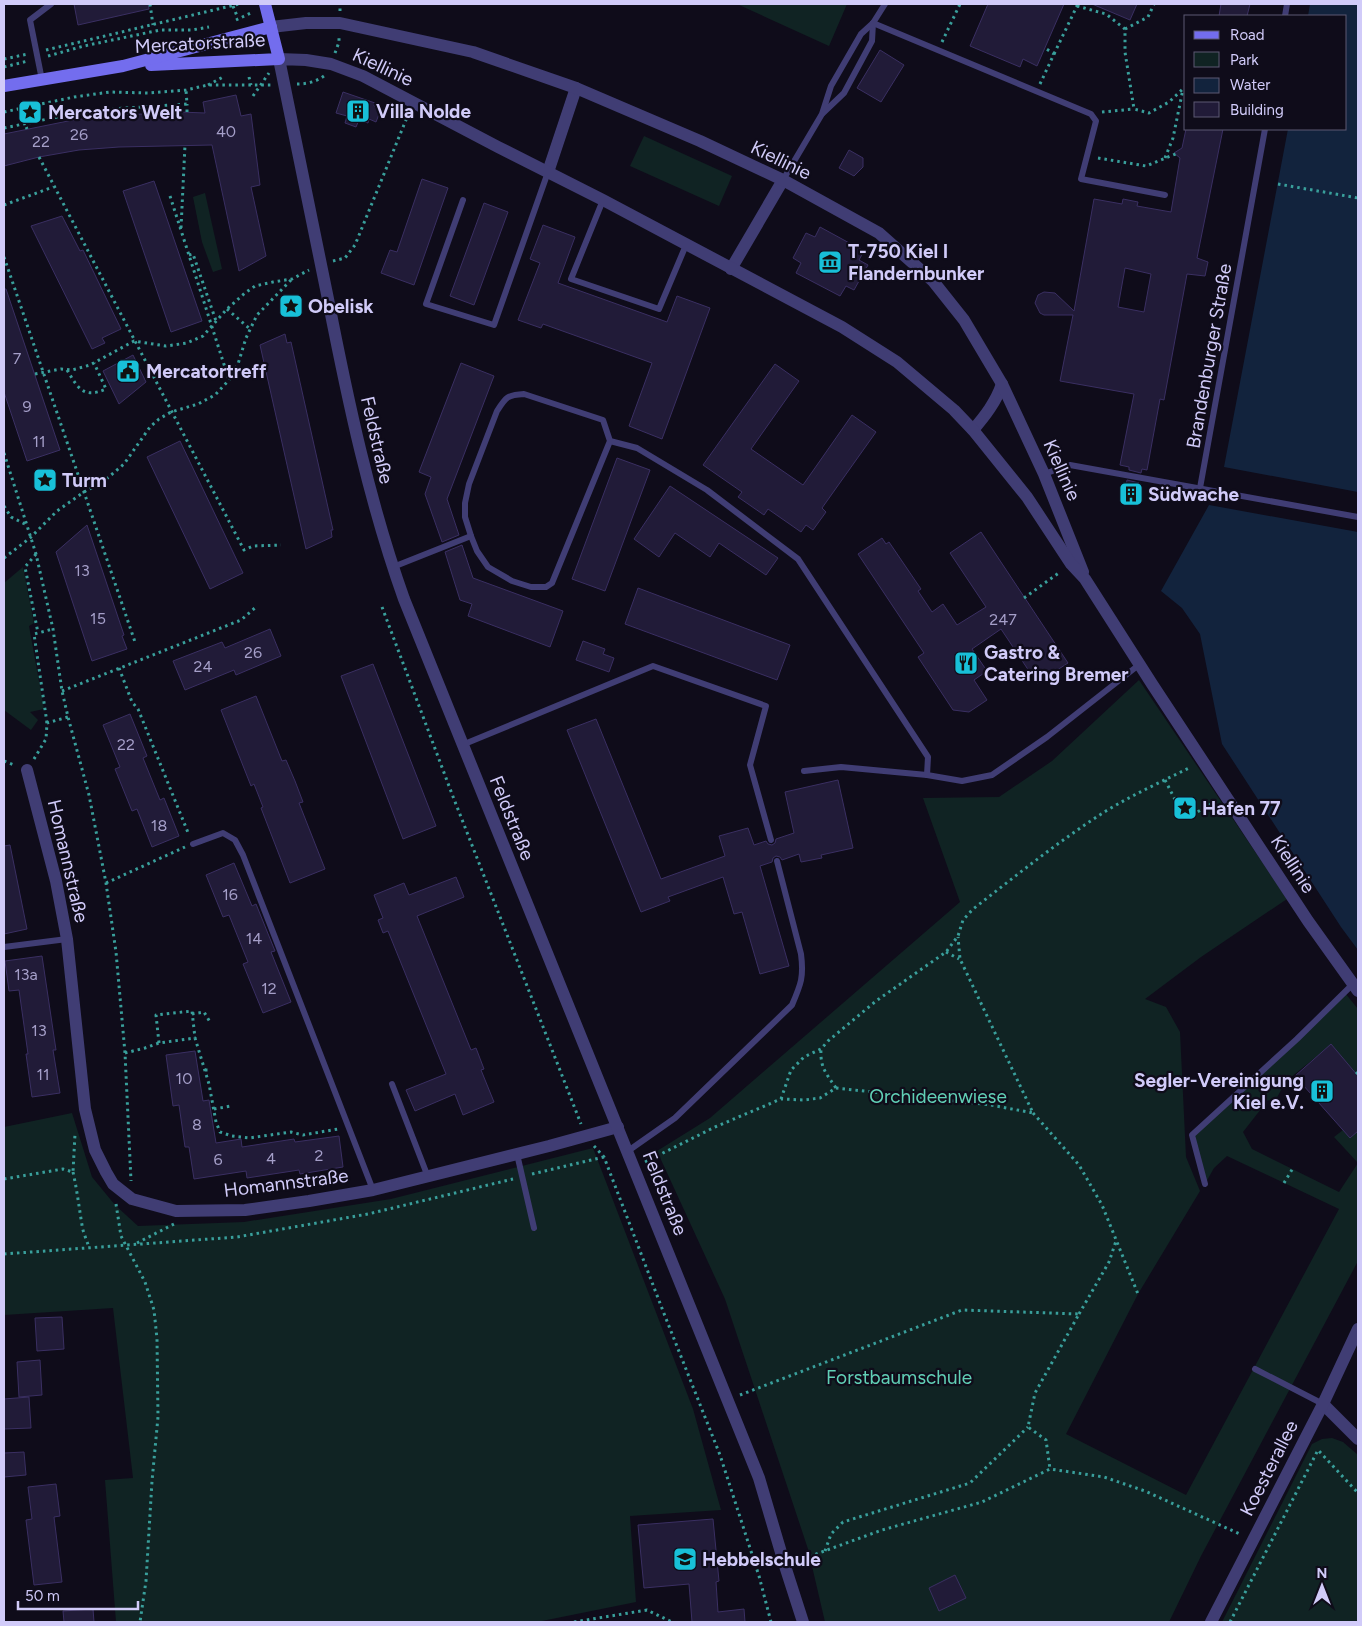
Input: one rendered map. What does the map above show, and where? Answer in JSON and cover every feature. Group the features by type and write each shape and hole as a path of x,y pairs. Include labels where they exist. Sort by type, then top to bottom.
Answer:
{"main road":[{"name":"Feldstraße","path":"266,5 279,59"},
{"name":"Mercatorstraße","path":"4,86 123,66 272,28"},
{"name":"Mercatorstraße","path":"123,66 279,59"}],"street":[{"name":"Kiellinie","path":"272,28 306,23 340,24 473,52 576,88 692,138 784,180 878,233 933,281 964,320 1002,384 1044,474 1085,580"},
{"name":"Kiellinie","path":"279,59 306,60 330,64 363,76 603,200 842,327 897,362 954,410 973,430 1027,497 1071,564 1085,580 1308,921 1355,988"},
{"name":"Feldstraße","path":"279,59 348,401 369,487 392,568 759,1478 803,1622"},
{"path":"548,172 576,88"},
{"path":"731,269 784,180"},
{"path":"973,430 987,414 1002,384"},
{"name":"Homannstraße","path":"27,770 56,881 67,939 84,1108 95,1150 114,1184 132,1199 176,1212 245,1210 309,1201 373,1190 428,1177 618,1127"},
{"name":"Koesterallee","path":"1211,1622 1323,1404 1358,1329"},
{"path":"1323,1404 1358,1439"}],"lane":[{"path":"42,80 30,20 51,4"},
{"path":"784,180 822,114 831,86 861,34 873,23 884,4"},
{"path":"873,23 1091,114 1096,121 1081,179 1165,195"},
{"path":"822,114 844,93 872,41 873,23"},
{"name":"Brandenburger Straße","path":"1200,488 1265,130"},
{"path":"463,200 426,304 494,325 548,172"},
{"path":"603,200 571,279 660,309 686,244"},
{"path":"512,395 536,396 603,420 610,441 552,583 546,587 531,587 512,581 488,567 477,551 465,517 465,503 469,484 497,411 503,401 512,395"},
{"path":"610,441 637,448 707,490 798,559 928,757 928,775"},
{"path":"1044,474 1070,465 1358,517"},
{"path":"392,568 472,536"},
{"path":"804,771 841,767 962,780 992,775 1047,738 1140,664"},
{"path":"462,745 653,666 766,706 750,765 771,840"},
{"path":"193,844 223,834 235,840 243,855 373,1190"},
{"path":"628,1151 676,1118 792,1005 801,984 803,970 799,946 777,861"},
{"path":"4,947 67,939"},
{"path":"1204,1184 1192,1135 1355,988"},
{"path":"392,1084 428,1177"},
{"path":"518,1154 534,1228"},
{"path":"1255,1369 1323,1404"}],"path":[{"path":"150,4 153,25"},
{"path":"4,66 238,4"},
{"path":"938,50 960,4"},
{"path":"1124,28 1148,17 1154,4"},
{"path":"231,22 266,5"},
{"path":"1037,91 1076,5 1106,14 1124,28 1125,52 1134,109"},
{"path":"233,6 237,16"},
{"path":"4,59 37,56 160,30 192,30 216,26"},
{"path":"335,54 339,42"},
{"path":"1045,48 1054,54"},
{"path":"253,96 279,59"},
{"path":"208,86 230,74"},
{"path":"249,77 251,85"},
{"path":"306,84 320,79"},
{"path":"4,112 74,97 110,92 148,94 208,86 256,85"},
{"path":"1091,114 1134,109 1149,113 1169,102 1184,88"},
{"path":"186,90 187,112"},
{"path":"1165,159 1173,138 1184,91"},
{"path":"4,128 72,114 111,109 187,104"},
{"path":"19,109 27,129"},
{"path":"344,258 355,245 408,115"},
{"path":"181,231 185,145"},
{"path":"1087,156 1146,166 1178,153"},
{"path":"39,157 244,550 253,546 281,545"},
{"path":"1278,184 1358,198"},
{"path":"4,205 54,187"},
{"path":"170,196 213,325 229,380"},
{"path":"189,256 193,254 216,321"},
{"path":"4,257 135,642"},
{"path":"4,558 30,538 57,510 104,481 124,464 150,427 159,418 171,412 198,404 215,395 229,380 238,364 250,329 258,315 292,279 255,286 227,309 203,336 187,344 166,346 134,341 94,363 72,370 35,374"},
{"path":"227,309 250,329"},
{"path":"66,370 76,384 91,394 106,389 94,363"},
{"path":"4,454 36,554 53,630 62,691 89,795 106,883 116,952 125,1053 132,1199"},
{"path":"4,506 11,517 26,524"},
{"path":"36,554 25,567 38,634"},
{"path":"1024,598 1071,564"},
{"path":"62,691 241,620 256,607"},
{"path":"382,607 452,794 586,1136 604,1157 720,1455 772,1622"},
{"path":"27,770 46,739 47,722 34,634 53,630"},
{"path":"106,883 193,844 138,709 132,702 119,668"},
{"path":"47,722 68,717"},
{"path":"780,1099 791,1070 804,1057 821,1049 876,1001 946,952 958,936 963,920 973,909 1067,837 1115,805 1194,765"},
{"path":"1165,780 1185,819 1217,800"},
{"path":"958,936 960,959 1033,1113 1079,1165 1102,1205 1138,1294"},
{"path":"946,952 960,959"},
{"path":"160,1042 156,1015 192,1011 195,1038 210,1084 220,1132 249,1138 291,1132 304,1135 349,1127"},
{"path":"192,1014 204,1012 210,1022"},
{"path":"125,1053 160,1042 195,1038"},
{"path":"821,1049 820,1062 825,1073 836,1088"},
{"path":"204,1070 210,1070"},
{"path":"635,1168 715,1127 780,1099 804,1100 820,1098 836,1088 991,1105 1033,1113"},
{"path":"214,1109 231,1106"},
{"path":"76,1132 73,1172 80,1204 82,1228 89,1248"},
{"path":"4,1254 246,1236 368,1214 604,1157"},
{"path":"1284,1183 1293,1168"},
{"path":"4,1179 63,1169 73,1172"},
{"path":"114,1184 118,1225 125,1246 144,1282 154,1310 157,1339 158,1417 146,1581 140,1622"},
{"path":"135,1245 197,1211"},
{"path":"824,1552 831,1534 843,1522 970,1482 1028,1427 1035,1393 1109,1262 1116,1240"},
{"path":"727,1400 962,1310 1079,1314"},
{"path":"1028,1427 1046,1440 1050,1469"},
{"path":"1230,1622 1318,1450 1358,1494"},
{"path":"804,1559 882,1530 982,1502 1050,1469 1104,1477 1145,1491 1254,1540"},
{"path":"574,1622 647,1610 672,1622"}],"green space":[{"path":"737,4 847,4 829,46"},
{"path":"644,136 732,176 719,206 630,166"},
{"path":"205,193 222,269 213,272 202,242 193,197"},
{"path":"23,567 34,623 29,626 44,709 30,712 38,720 31,730 4,710 4,583"},
{"path":"1139,680 1287,899 1201,957 1145,999 1166,1007 1180,1032 1186,1157 1200,1191 1138,1294 1066,1434 1186,1495 1339,1209 1227,1156 1214,1168 1205,1184 1192,1135 1345,993 1358,1009 1358,1076 1331,1045 1286,1081 1274,1103 1268,1100 1243,1132 1252,1149 1339,1192 1358,1163 1358,1261 1201,1556 1169,1622 825,1622 808,1549 725,1299 657,1151 710,1118 960,902 923,798 999,797 1052,761"},
{"path":"72,1113 92,1177 115,1205 138,1226 244,1222 391,1199 593,1148 693,1409 721,1510 630,1516 636,1602 537,1622 116,1622 105,1480 133,1478 113,1308 4,1315 4,1127"},
{"path":"1343,1130 1350,1138 1358,1131 1358,1163 1334,1137"},
{"path":"1332,1438 1343,1442 1358,1455 1358,1622 1222,1622 1312,1444 1322,1439"}],"water":[{"path":"1310,4 1358,4 1358,492 1224,467 1288,130 1347,130 1347,15 1308,15"},
{"path":"1209,505 1358,532 1358,950 1341,927 1222,744 1200,634 1182,608 1161,591"}],"building":[{"path":"74,4 148,4 149,9 78,25"},
{"path":"988,4 1064,4 1037,66 1023,59 1020,67 970,46"},
{"path":"1092,4 1137,4 1130,20"},
{"path":"1221,4 1250,4 1247,15 1219,15"},
{"path":"880,50 904,65 881,102 857,88"},
{"name":"Villa Nolde","path":"343,92 375,103 374,106 381,109 376,122 369,119 368,123 359,120 356,127 345,123 347,116 336,113"},
{"path":"236,95 241,116 251,114 260,185 251,187 266,256 239,271 212,145 79,150 4,166 4,134 73,120 111,116 180,114 180,112 205,113 203,102"},
{"path":"1186,130 1223,130 1197,258 1208,262 1205,276 1187,274 1164,400 1160,399 1147,470 1142,469 1141,473 1120,465 1134,394 1060,381 1073,315 1044,315 1040,313 1035,303 1038,295 1044,292 1055,293 1074,311 1094,199 1122,204 1123,199 1138,202 1137,206 1171,212 1180,158 1174,153 1182,148","holes":["1125,268 1151,274 1144,312 1118,307"]},
{"path":"849,150 863,158 863,167 854,176 839,168"},
{"path":"422,179 448,188 414,285 381,273 390,250 397,252"},
{"path":"154,181 202,321 171,332 123,191"},
{"path":"484,203 508,212 474,305 450,296"},
{"path":"62,216 80,251 83,250 121,329 102,338 105,343 92,349 31,226"},
{"path":"543,225 575,237 558,283 667,322 677,296 710,308 662,439 629,426 652,363 543,324 541,328 518,320 540,263 530,259"},
{"name":"T-750 Kiel I Flandernbunker","path":"820,227 864,251 859,260 868,265 854,290 846,286 840,296 796,273 801,263 793,258 806,233 815,237"},
{"path":"4,289 6,289 60,450 27,461 4,392"},
{"path":"285,334 287,343 291,342 333,530 331,530 332,537 306,549 260,345"},
{"path":"133,355 146,382 119,404 103,371"},
{"path":"461,363 494,376 447,499 459,535 442,542 425,494 431,477 419,472"},
{"path":"775,364 799,381 751,449 803,485 852,415 876,432 822,508 826,512 813,530 806,525 801,532 768,509 764,515 738,497 742,492 703,465"},
{"path":"180,441 243,573 210,589 147,457"},
{"path":"617,458 650,470 605,591 572,579"},
{"name":"Südwache","path":"1127,480 1139,483 1135,503 1123,501"},
{"path":"670,486 778,558 766,575 719,543 710,557 675,533 659,557 634,539"},
{"path":"87,525 127,649 92,661 56,552"},
{"path":"981,532 1068,663 1037,683 1001,629 972,649 987,671 974,680 987,700 969,712 953,710 918,657 924,653 858,554 882,538 886,544 889,542 921,589 918,591 932,612 943,604 957,625 986,607 950,553"},
{"path":"462,545 473,578 563,611 550,647 468,616 472,604 460,600 445,552"},
{"path":"638,588 790,645 777,680 625,624"},
{"path":"270,629 281,656 236,675 234,670 185,690 173,661 222,642 225,648"},
{"path":"583,641 605,649 603,654 614,658 609,672 576,660"},
{"path":"373,664 436,826 403,839 341,676"},
{"path":"256,696 282,761 286,760 295,781 303,802 299,803 325,869 290,883 261,808 263,807 254,784 251,786 221,710"},
{"path":"130,714 147,756 143,758 160,800 164,798 179,836 152,847 137,809 132,811 115,769 120,767 103,725"},
{"path":"596,719 661,879 725,856 719,836 748,828 754,845 766,841 772,845 776,839 794,833 785,792 838,780 853,848 821,855 822,858 801,862 799,854 782,860 776,856 772,862 760,866 789,966 760,974 742,912 734,914 723,877 668,897 670,901 641,912 567,730"},
{"path":"10,845 27,929 4,934 4,846"},
{"path":"234,863 252,906 256,904 275,951 271,952 291,1002 263,1013 243,964 248,962 229,915 223,917 206,875"},
{"path":"456,877 464,897 417,916 471,1050 476,1048 484,1069 481,1070 494,1102 463,1115 455,1094 415,1111 406,1090 446,1074 388,931 383,933 378,920 383,918 374,895 404,883 409,895"},
{"path":"42,956 56,1050 53,1050 60,1093 32,1097 19,990 9,991 5,961"},
{"name":"Segler-Vereinigung Kiel e.V.","path":"1331,1044 1358,1076 1358,1131 1350,1138 1295,1076"},
{"path":"195,1051 203,1101 209,1100 216,1143 241,1139 242,1147 294,1139 295,1142 339,1136 343,1167 300,1174 299,1170 247,1178 246,1171 194,1179 189,1147 185,1147 179,1105 173,1106 166,1055"},
{"path":"62,1317 64,1349 37,1351 35,1318"},
{"path":"40,1360 42,1395 19,1397 17,1362"},
{"path":"29,1397 31,1428 4,1429 4,1399"},
{"path":"24,1452 26,1475 4,1477 4,1453"},
{"path":"56,1484 60,1516 54,1517 62,1582 34,1585 26,1520 32,1519 28,1487"},
{"path":"713,1519 719,1581 716,1582 718,1612 744,1609 745,1622 692,1622 689,1584 644,1588 638,1525"},
{"path":"955,1575 966,1598 939,1611 929,1588"},
{"path":"93,1609 94,1622 64,1622 63,1611"}],"place":[{"name":"Villa Nolde","path":"358,111"},
{"name":"Mercators Welt","path":"30,112"},
{"name":"T-750 Kiel I Flandernbunker","path":"830,262"},
{"name":"Obelisk","path":"291,306"},
{"name":"Mercatortreff","path":"128,371"},
{"name":"Turm","path":"45,480"},
{"name":"Südwache","path":"1131,494"},
{"name":"Gastro & Catering Bremer","path":"966,663"},
{"name":"Hafen 77","path":"1185,808"},
{"name":"Segler-Vereinigung Kiel e.V.","path":"1322,1091"},
{"name":"Hebbelschule","path":"685,1559"}],"park label":[{"name":"Orchideenwiese","path":"938,1096"},
{"name":"Forstbaumschule","path":"899,1377"}]}
